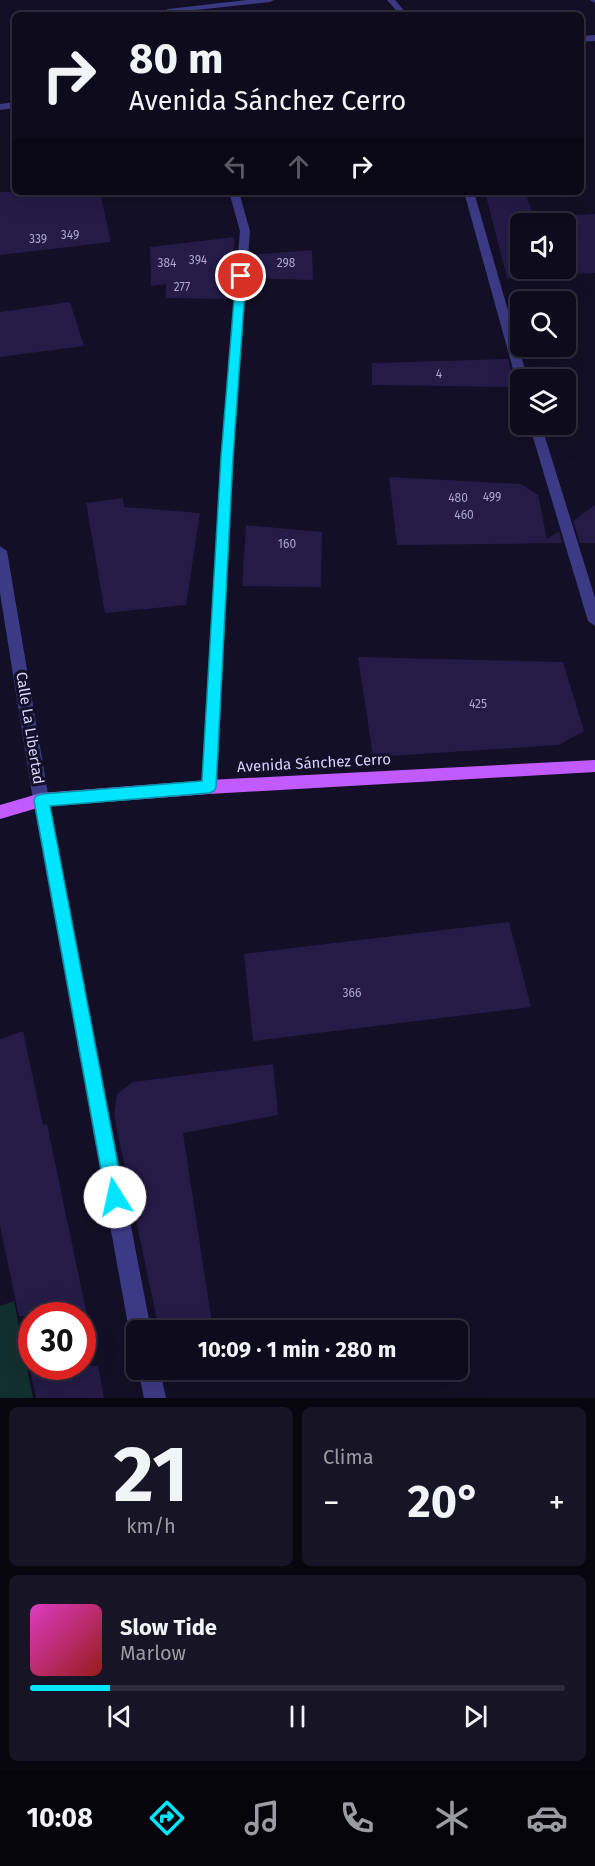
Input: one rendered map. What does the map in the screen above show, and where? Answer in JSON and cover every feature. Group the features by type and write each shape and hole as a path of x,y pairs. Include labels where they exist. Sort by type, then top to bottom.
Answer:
{"main road":[{"name":"Avenida Sánchez Cerro","path":"0,812 42,800 209,787 595,766"}],"street":[{"path":"177,12 270,0"},
{"path":"392,0 402,12"},
{"path":"209,787 227,457 245,231 235,195"},
{"path":"470,195 519,369"},
{"path":"538,435 595,621"},
{"name":"Calle La Libertad","path":"0,551 42,800 138,1320"},
{"path":"151,1380 155,1398"}],"green space":[{"path":"14,1301 18,1321 18,1380 29,1380 33,1398 0,1398 0,1306"}],"building":[{"path":"0,192 12,192 12,195 101,195 111,242 0,255"},
{"path":"486,195 526,195 533,213 510,213 510,278 507,278"},
{"path":"595,214 595,273 576,274 576,215"},
{"path":"234,237 233,256 236,256 232,299 166,298 166,284 151,286 150,247"},
{"path":"312,250 313,280 249,278 250,255"},
{"path":"70,302 84,346 0,357 0,312"},
{"path":"508,359 511,369 510,387 372,385 372,363"},
{"path":"389,477 521,484 538,495 547,539 559,531 562,543 397,545"},
{"path":"123,498 124,507 200,513 186,605 105,613 86,503"},
{"path":"595,505 595,543 580,543 573,521"},
{"path":"246,525 322,532 321,587 242,586"},
{"path":"358,657 563,662 584,731 559,745 373,757"},
{"path":"509,922 531,1007 253,1041 244,954"},
{"path":"23,1031 43,1125 47,1124 84,1302 18,1302 18,1311 0,1226 0,1039"},
{"path":"273,1064 278,1115 183,1133 211,1320 157,1320 114,1115 117,1094 133,1082"},
{"path":"96,1366 98,1366 104,1398 36,1398 32,1380 96,1380"}],"route":[{"path":"115,1197 42,800 209,787 227,457 241,276"}]}
